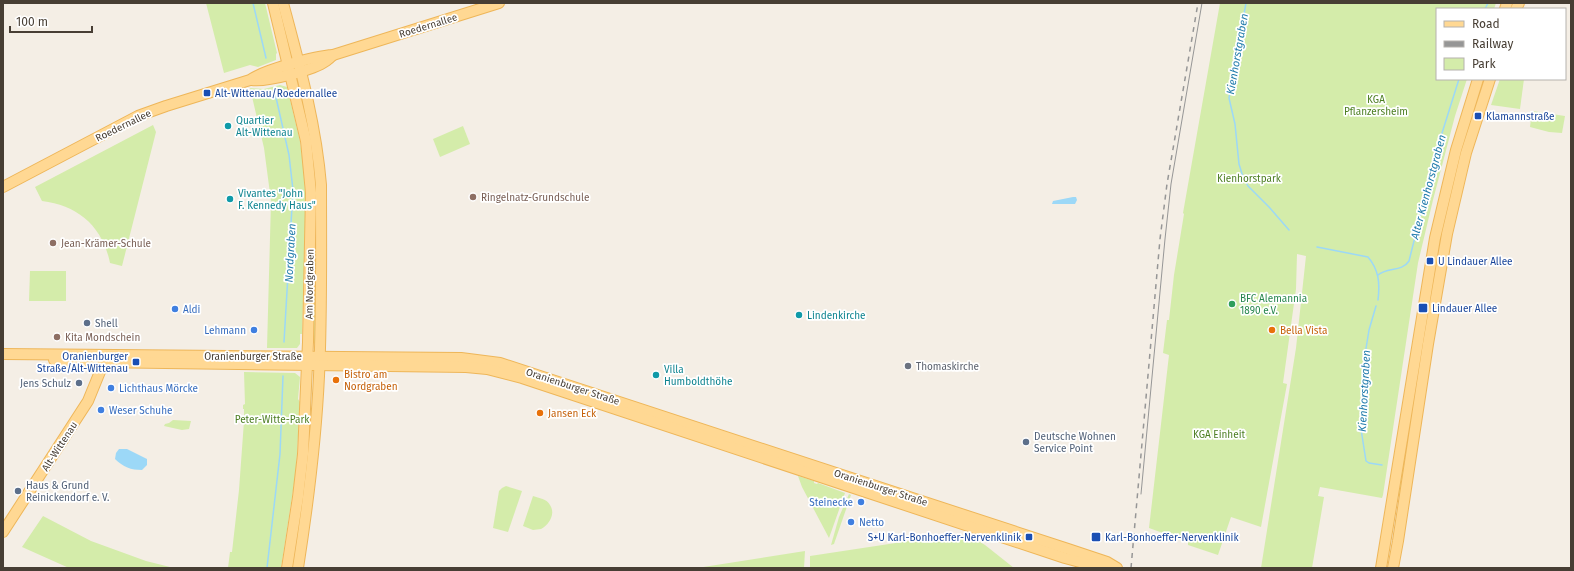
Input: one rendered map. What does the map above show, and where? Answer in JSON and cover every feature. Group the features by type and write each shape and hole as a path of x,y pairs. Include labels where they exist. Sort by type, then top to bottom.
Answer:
{"main road":[{"name":"Am Nordgraben","path":"273,3 306,142 310,176 311,221 307,361 301,470 287,568"},
{"name":"Am Nordgraben","path":"283,3 300,66 315,138 321,185 320,361 313,452 298,568"},
{"name":"Roedernallee","path":"3,187 138,116 250,80 257,75 289,70 323,55 333,55 499,3"},
{"path":"1381,568 1435,238 1455,153 1478,80"},
{"path":"1393,568 1447,234 1468,146 1490,80"},
{"name":"Oranienburger Straße","path":"3,354 56,357 307,361 461,358 488,361 510,366 1068,549 1107,562 1117,568"},
{"name":"Oranienburger Straße","path":"3,360 56,357"},
{"name":"Alt-Wittenau","path":"3,532 88,401 106,358"},
{"name":"Oranienburger Straße","path":"320,361 466,367 487,369 504,373 1070,560 1102,568"}],"green space":[{"path":"206,3 265,3 277,53 276,60 258,67 250,65 224,73"},
{"path":"1220,3 1496,3 1494,8 1436,8 1436,80 1467,80 1455,116 1418,263 1383,495 1382,498 1320,487 1318,496 1324,497 1312,568 1261,568 1296,348 1306,256 1297,254 1296,289 1283,383 1287,384 1261,527 1231,517 1218,555 1188,545 1188,542 1149,528 1169,355 1163,353 1167,320 1169,320 1183,213"},
{"path":"1500,80 1524,80 1520,109 1491,105"},
{"path":"280,85 287,87 300,141 304,172 306,206 302,334 300,334 300,344 297,348 267,348 271,201 264,148 250,88 264,89"},
{"path":"1532,111 1565,116 1562,133 1549,132 1530,127"},
{"path":"153,125 156,132 122,266 110,263 107,250 95,229 87,220 67,207 42,201 35,187"},
{"path":"463,126 470,144 440,157 433,139"},
{"path":"314,225 318,225 318,344 313,343"},
{"path":"30,271 66,271 66,301 29,301"},
{"name":"Peter-Witte-Park","path":"244,372 295,373 300,377 296,471 281,568 228,568 230,552 232,552 239,490 244,421 242,420 244,419 243,405 245,404"},
{"path":"1415,374 1421,375 1401,497 1396,496"},
{"path":"173,420 191,421 189,429 182,430 164,426"},
{"path":"798,476 845,493 829,538 802,487"},
{"path":"506,486 522,491 508,532 493,528 499,491"},
{"path":"849,494 851,495 834,544 831,545 839,517"},
{"path":"533,496 547,501 552,508 552,515 547,525 541,529 533,530 523,526"},
{"path":"43,516 91,541 146,561 174,568 69,568 22,547"},
{"path":"955,534 973,538 985,545 1014,568 810,568 810,556"},
{"path":"805,551 804,568 697,568"}],"water":[{"path":"1076,197 1077,200 1075,204 1052,204 1053,201"},
{"path":"119,449 127,449 147,459 147,465 142,470 131,469 124,466 115,459 116,453"}],"waterway":[{"name":"Nordgraben","path":"253,3 266,58"},
{"name":"Kienhorstgraben","path":"1246,3 1229,98 1235,124 1239,164 1243,177 1248,186 1289,230"},
{"name":"Alter Kienhorstgraben","path":"1486,8 1488,3"},
{"name":"Alter Kienhorstgraben","path":"1378,275 1386,271 1402,267 1409,261 1437,149 1459,80"},
{"name":"Nordgraben","path":"275,93 289,155 293,190 284,342"},
{"name":"Kienhorstgraben","path":"1317,247 1368,257 1377,272 1379,288 1378,300"},
{"name":"Kienhorstgraben","path":"1376,306 1369,330 1363,367 1361,429 1366,461 1369,463 1382,465"},
{"name":"Nordgraben","path":"267,568 280,454 283,376"}],"tram line":[{"path":"1141,494 1171,184 1202,3"}],"railway":[{"path":"1131,568 1160,239 1167,184 1198,3"}],"place":[{"name":"Alt-Wittenau/Roedernallee","path":"207,93"},
{"name":"Klamannstraße","path":"1478,116"},
{"name":"Quartier Alt-Wittenau","path":"228,126"},
{"name":"Ringelnatz-Grundschule","path":"473,197"},
{"name":"Vivantes \"John F. Kennedy Haus\"","path":"230,199"},
{"name":"Jean-Krämer-Schule","path":"53,243"},
{"name":"U Lindauer Allee","path":"1430,261"},
{"name":"BFC Alemannia 1890 e.V.","path":"1232,304"},
{"name":"Lindauer Allee","path":"1423,308"},
{"name":"Aldi","path":"175,309"},
{"name":"Lindenkirche","path":"799,315"},
{"name":"Shell","path":"87,323"},
{"name":"Lehmann","path":"254,330"},
{"name":"Bella Vista","path":"1272,330"},
{"name":"Kita Mondschein","path":"57,337"},
{"name":"Oranienburger Straße/Alt-Wittenau","path":"136,362"},
{"name":"Thomaskirche","path":"908,366"},
{"name":"Villa Humboldthöhe","path":"656,375"},
{"name":"Bistro am Nordgraben","path":"336,380"},
{"name":"Jens Schulz","path":"79,383"},
{"name":"Lichthaus Mörcke","path":"111,388"},
{"name":"Weser Schuhe","path":"101,410"},
{"name":"Jansen Eck","path":"540,413"},
{"name":"Deutsche Wohnen Service Point","path":"1026,442"},
{"name":"Haus & Grund Reinickendorf e. V.","path":"18,491"},
{"name":"Steinecke","path":"861,502"},
{"name":"Netto","path":"851,522"},
{"name":"S+U Karl-Bonhoeffer-Nervenklinik","path":"1029,537"},
{"name":"Karl-Bonhoeffer-Nervenklinik","path":"1096,537"}],"park label":[{"name":"KGA Pflanzersheim","path":"1376,104"},
{"name":"Kienhorstpark","path":"1249,178"},
{"name":"KGA Einheit","path":"1219,434"}]}
